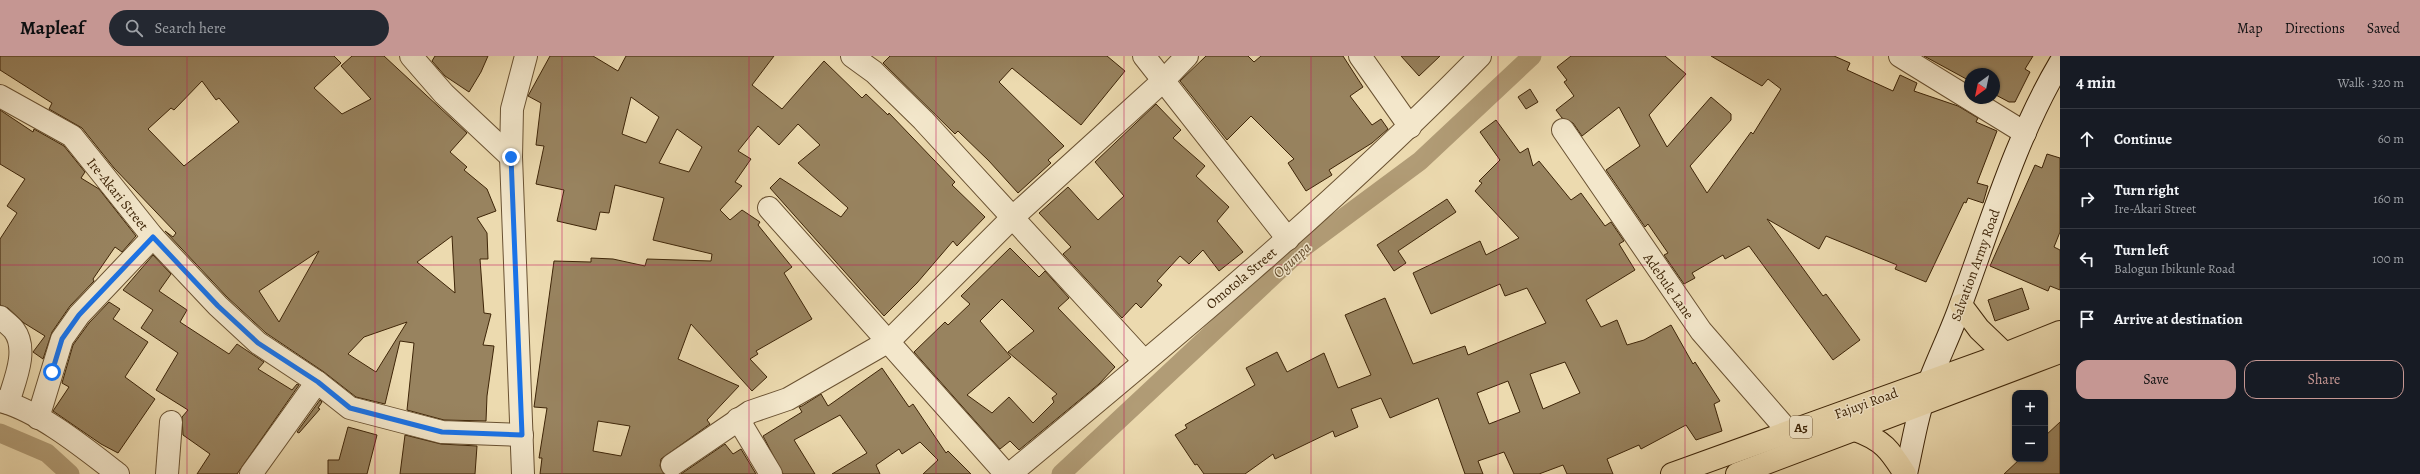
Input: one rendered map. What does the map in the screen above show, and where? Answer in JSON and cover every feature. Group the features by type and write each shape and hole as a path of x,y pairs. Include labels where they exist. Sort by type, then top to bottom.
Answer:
{"highway":[{"path":"1961,305 1979,329 2005,354"},
{"name":"Fajuyi Road","path":"1672,474 2005,354 2060,332"},
{"name":"Fajuyi Road","path":"1737,474 1921,407 2060,352"},
{"path":"1855,430 1872,436 1889,448 1905,474"}],"street":[{"path":"410,56 444,94 511,157"},
{"path":"522,474 522,435 511,157 512,109 526,56"},
{"path":"852,56 874,72 923,120 1144,361"},
{"path":"1144,56 1288,239"},
{"path":"672,464 750,412 788,399 889,341 1013,217 1164,80 1186,56"},
{"path":"1360,56 1410,127"},
{"name":"Omotola Street","path":"1010,474 1288,239 1410,127 1480,56"},
{"path":"1900,56 2025,133"},
{"name":"Salvation Army Road","path":"1905,474 1921,407 1930,380 1961,305 1983,240 2025,133 2060,63"},
{"name":"Ire-Akari Street","path":"0,96 72,136 153,237 218,306 258,343 318,382 350,408 397,422 442,432 522,435"},
{"name":"Adebule Lane","path":"1563,130 1701,331 1788,431"},
{"path":"769,208 1006,474"},
{"path":"38,418 62,339 79,315 153,237"},
{"path":"0,317 14,330 20,345 19,364 4,402 38,418 86,449 118,474"},
{"path":"251,474 318,382"},
{"path":"738,419 771,474"},
{"path":"167,474 171,422"}],"building":[{"path":"0,56 334,56 341,63 314,88 342,114 371,99 341,66 352,56 384,56 467,133 450,152 467,167 464,170 487,189 496,211 477,218 487,233 488,259 480,259 484,313 491,314 483,345 494,346 487,396 486,421 444,420 407,410 414,343 400,341 385,404 356,397 324,372 266,333 227,297 165,231 173,237 176,233 114,168 82,128 49,109 52,103 0,70","holes":["202,81 216,100 219,98 239,122 184,166 148,129 171,108 174,110","452,236 455,293 417,262","319,251 279,322 259,291","407,322 376,372 348,354 364,337"]},
{"path":"435,56 488,56 481,72 469,92 445,76 432,61"},
{"path":"550,56 593,56 618,71 626,56 774,56 752,85 782,109 824,61 862,98 866,94 888,115 889,113 955,182 952,185 985,217 957,246 953,241 917,283 884,316 770,188 780,178 841,217 848,208 798,163 820,145 798,124 779,145 758,126 738,151 751,159 735,182 742,186 720,210 730,220 742,210 760,222 758,225 792,267 784,273 812,319 756,351 758,354 750,359 767,377 752,391 691,324 678,359 739,386 707,420 710,424 661,459 660,466 664,474 540,474 542,458 539,458 547,408 534,407 554,261 591,262 591,258 613,259 645,266 647,259 711,261 712,254 653,240 664,198 615,185 609,213 600,212 596,230 557,221 564,190 536,184 544,146 536,145 541,103 528,96","holes":["631,97 659,117 646,143 622,134","677,129 702,147 689,172 659,163","598,421 630,426 621,456 593,451"]},
{"path":"890,56 1107,56 1125,71 1081,125 1012,68 999,82 1064,146 1048,160 1051,163 1018,193 989,161 958,131 955,134 883,63"},
{"path":"1206,56 1248,56 1254,62 1261,56 1343,56 1363,87 1350,96 1372,125 1381,119 1388,129 1372,143 1329,170 1332,175 1306,191 1288,163 1294,159 1251,116 1227,140 1180,81"},
{"path":"1401,56 1440,56 1419,76"},
{"path":"1571,56 1665,56 1686,74 1649,115 1667,147 1711,97 1731,114 1731,120 1690,166 1707,193 1751,132 1753,134 1781,89 1768,79 1762,86 1711,56 1834,56 1850,63 1847,70 1893,91 1900,75 1917,83 1914,91 1958,106 1978,118 1976,122 1997,131 1977,183 1988,186 1983,203 1968,198 1966,203 1964,202 1926,282 1895,269 1897,265 1826,236 1819,249 1767,219 1823,296 1826,294 1860,340 1833,360 1749,246 1725,259 1723,255 1692,273 1695,278 1684,284 1664,255 1668,253 1648,224 1645,227 1606,170 1640,146 1619,107 1582,136 1573,123 1562,118 1556,110 1574,96 1564,82 1567,80 1557,67"},
{"path":"1924,56 2033,56 2025,69 2030,72 2015,102 2009,102 2000,97 2000,68 1964,68 1964,78"},
{"path":"1530,89 1538,102 1526,109 1518,97"},
{"path":"1156,104 1181,130 1173,138 1205,166 1196,176 1229,207 1217,221 1243,252 1219,271 1203,250 1189,264 1180,256 1157,281 1162,285 1141,308 1136,303 1122,318 1063,254 1071,247 1039,213 1068,187 1098,220 1124,196 1095,162"},
{"path":"0,110 33,132 34,129 64,146 85,172 81,178 99,189 136,236 122,252 115,247 93,279 94,281 70,306 52,332 43,359 33,352 45,336 24,323 8,308 0,305 0,239 17,213 7,206 25,179 0,164"},
{"path":"1496,120 1520,153 1528,148 1533,166 1539,161 1571,200 1581,193 1605,226 1611,222 1624,241 1619,244 1635,270 1586,300 1601,327 1617,320 1627,345 1644,340 1671,325 1693,364 1695,362 1720,401 1714,404 1722,431 1696,440 1686,425 1641,449 1639,445 1607,459 1613,474 1567,474 1563,465 1539,474 1514,474 1504,452 1478,461 1483,474 1465,474 1438,398 1390,418 1381,398 1351,409 1358,427 1335,437 1333,431 1275,459 1273,454 1245,474 1204,474 1197,464 1195,465 1175,435 1187,428 1185,425 1255,385 1246,368 1277,352 1287,372 1324,353 1338,388 1371,375 1345,315 1385,298 1413,364 1465,346 1468,355 1546,323 1527,288 1505,296 1500,284 1431,314 1413,273 1480,241 1486,255 1519,238 1475,191 1482,183 1479,181 1500,160 1480,132","holes":["1565,362 1580,393 1543,409 1530,374","1508,381 1520,412 1489,424 1477,393"]},
{"path":"2047,154 2060,158 2060,232 2054,247 2060,250 2060,290 2050,286 2048,291 1990,266 2035,165 2042,168"},
{"path":"1447,199 1456,212 1398,251 1406,263 1394,271 1377,245"},
{"path":"1010,248 1039,277 1045,271 1069,298 1058,308 1115,367 1099,384 1019,450 1010,441 1000,449 914,352 945,322 948,325 970,304 961,296","holes":["1002,299 1034,331 1008,352 1057,394 1052,398 1054,402 1033,423 1009,397 992,413 967,395 1011,357 980,321"]},
{"path":"153,255 171,274 159,291 187,310 180,322 229,354 237,344 264,362 258,369 292,390 297,384 299,385 237,474 197,474 210,454 183,435 182,417 188,410 156,390 178,353 141,328 153,310 123,290"},
{"path":"2022,288 2029,309 1995,321 1988,300"},
{"path":"109,302 120,309 113,319 148,342 125,377 155,399 118,453 101,444 53,411 69,387 62,383 73,345 89,323"},
{"path":"882,368 909,407 913,404 946,453 948,451 971,474 923,474 938,460 920,442 902,454 899,449 876,465 880,474 832,474 867,453 840,415 794,440 815,474 783,474 763,436 802,412 799,407 821,394 828,406"},
{"path":"320,400 322,402 318,408 320,409 299,433 297,432"},
{"path":"2060,422 2060,474 2004,474 2017,462 2048,462 2048,433"},
{"path":"348,427 377,435 367,474 328,474 328,460 339,460"},
{"path":"405,435 441,444 477,446 475,474 400,474"},
{"path":"725,444 733,454 741,449 756,474 681,474"}],"waterway":[{"name":"Ogunpa","path":"1061,474 1304,247 1420,161 1532,56"},
{"name":"Ogunpa","path":"0,433 47,453 70,474"}],"route":[{"path":"52,372 62,339 79,315 153,237 218,306 258,343 318,382 350,408 397,422 442,432 522,435 511,157"}]}
